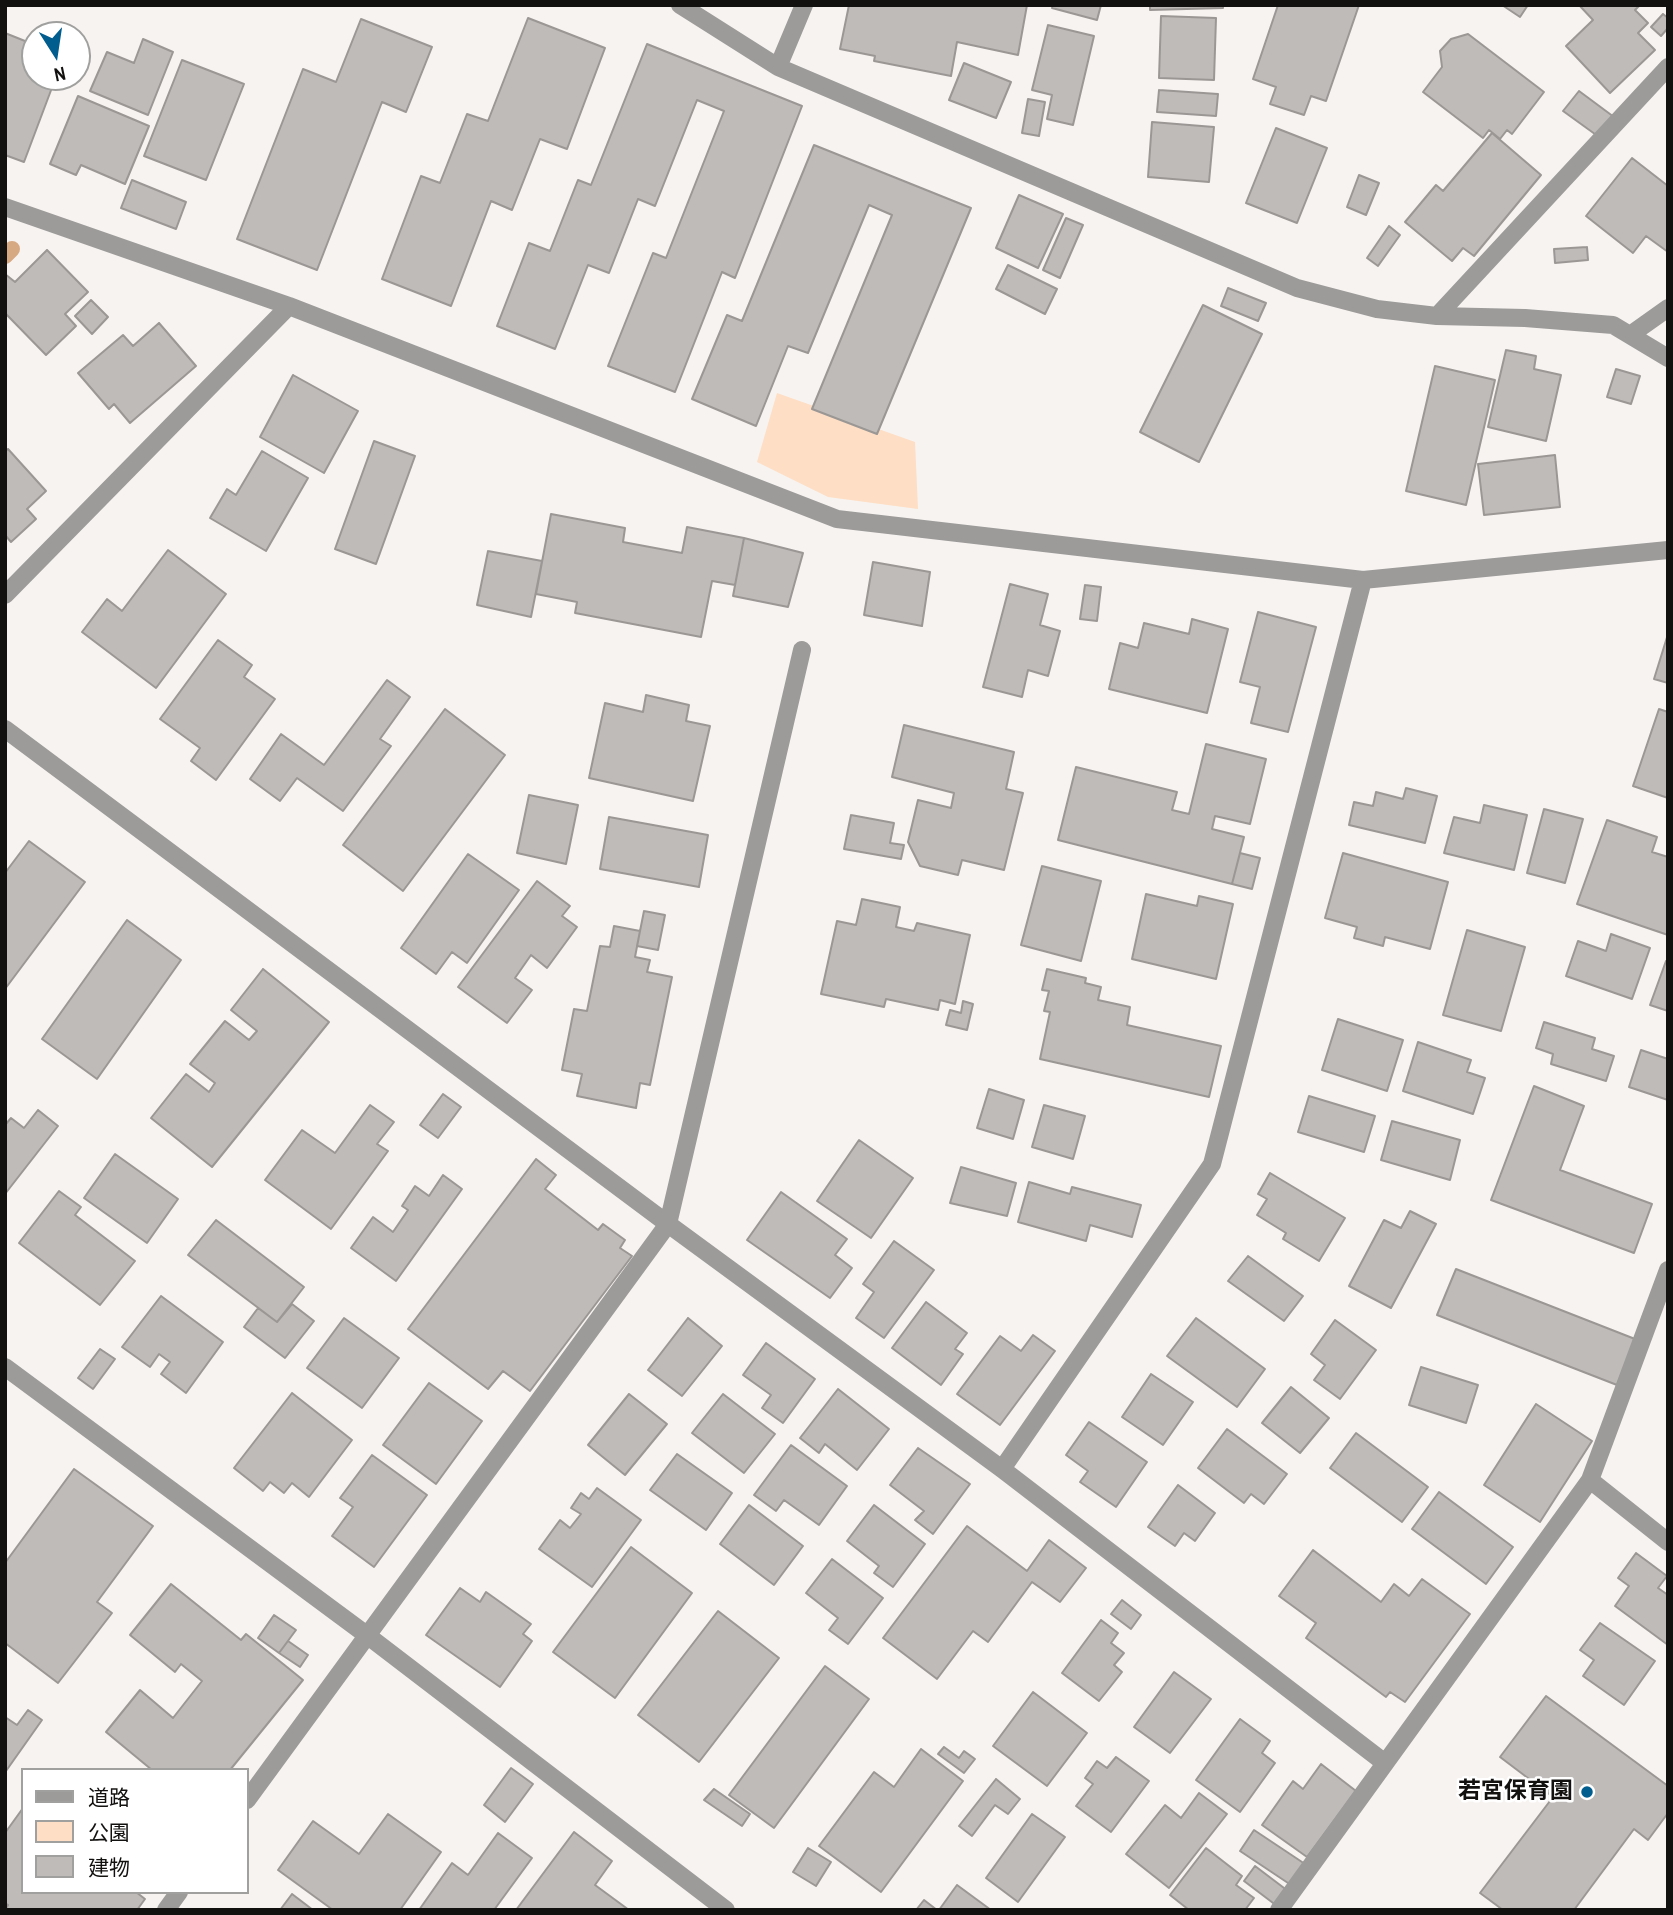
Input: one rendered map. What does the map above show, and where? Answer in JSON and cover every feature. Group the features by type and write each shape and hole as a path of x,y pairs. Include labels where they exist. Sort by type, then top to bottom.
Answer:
{"street":[{"path":"680,5 778,67 1297,288 1377,309 1437,316 1525,318 1613,325 1668,358"},
{"path":"778,67 804,5"},
{"path":"1437,316 1668,66"},
{"path":"5,207 289,306 837,520 1363,580 1668,550"},
{"path":"5,595 289,306"},
{"path":"1630,335 1668,308"},
{"path":"1002,1469 1212,1164 1363,580"},
{"path":"248,1799 668,1224 802,650"},
{"path":"5,729 668,1224 1002,1469 1385,1763"},
{"path":"1279,1910 1590,1480 1668,1270"},
{"path":"5,1367 368,1636 726,1910"},
{"path":"1590,1480 1668,1542"},
{"path":"166,1910 178,1894"}],"green space":[{"path":"777,393 915,442 918,509 828,497 757,462"}],"building":[{"path":"849,5 1027,5 1018,55 957,42 951,76 874,61 875,56 840,49"},
{"path":"1053,5 1101,5 1097,20 1052,8"},
{"path":"1150,5 1223,5 1223,8 1150,10"},
{"path":"1278,5 1359,5 1326,101 1311,96 1304,115 1270,104 1276,87 1253,79"},
{"path":"1502,5 1528,5 1520,17"},
{"path":"1579,5 1640,5 1635,10 1648,23 1638,33 1655,50 1610,93 1566,46 1593,20"},
{"path":"1663,14 1668,18 1668,28 1661,36 1651,27"},
{"path":"1161,16 1216,18 1214,80 1159,78"},
{"path":"528,18 605,48 567,149 540,139 512,210 491,201 451,306 382,279 421,176 440,183 467,114 488,121"},
{"path":"361,19 432,47 406,112 382,102 317,270 237,239 303,69 336,82"},
{"path":"1048,25 1094,36 1073,125 1047,119 1052,95 1032,90"},
{"path":"5,33 21,39 21,91 51,91 24,162 5,155"},
{"path":"1468,34 1544,92 1512,134 1507,130 1500,139 1489,130 1483,138 1423,92 1442,67 1440,51 1451,39"},
{"path":"143,39 173,52 148,115 90,91 107,52 134,63"},
{"path":"647,44 802,106 735,278 722,272 675,392 608,366 653,253 666,258 724,111 697,100 655,206 638,199 609,273 588,265 555,349 497,326 529,243 550,251 578,180 591,185"},
{"path":"182,60 244,84 206,180 144,156"},
{"path":"964,63 1011,82 996,118 949,100"},
{"path":"1159,90 1218,94 1216,116 1157,112"},
{"path":"1579,91 1614,117 1599,137 1563,111"},
{"path":"78,96 149,126 125,184 81,165 76,175 50,164"},
{"path":"1028,99 1045,102 1039,136 1022,133"},
{"path":"1152,122 1214,127 1209,182 1148,177"},
{"path":"1276,128 1327,148 1297,223 1246,203"},
{"path":"1492,133 1541,175 1474,256 1463,248 1452,261 1405,222 1436,185 1443,191"},
{"path":"814,145 971,208 877,434 812,409 892,215 869,205 808,353 788,346 756,426 692,399 727,315 742,321"},
{"path":"1632,158 1668,186 1668,252 1646,236 1633,253 1586,216"},
{"path":"1359,175 1379,183 1366,215 1347,207"},
{"path":"132,180 186,202 176,229 121,208"},
{"path":"1019,195 1063,214 1038,268 996,248"},
{"path":"1066,218 1083,225 1060,278 1043,270"},
{"path":"1389,226 1400,235 1378,266 1367,258"},
{"path":"1587,247 1588,260 1555,263 1554,249"},
{"path":"47,250 88,292 65,314 76,326 46,355 5,313 5,274 15,282"},
{"path":"1008,265 1057,289 1045,314 996,289"},
{"path":"1228,288 1266,303 1258,321 1221,306"},
{"path":"91,300 108,317 92,334 75,316"},
{"path":"1203,305 1262,334 1199,462 1140,432"},
{"path":"159,323 196,366 130,423 114,404 109,409 78,373 123,335 133,346"},
{"path":"1506,350 1536,356 1534,369 1561,375 1546,441 1488,427"},
{"path":"1435,366 1495,380 1466,505 1406,491"},
{"path":"1616,369 1640,376 1631,404 1607,397"},
{"path":"293,375 358,411 324,473 260,437"},
{"path":"374,441 415,456 376,564 335,549"},
{"path":"8,449 46,491 27,509 36,519 11,542 5,535 5,451"},
{"path":"262,451 308,478 266,551 210,518 227,489 236,495"},
{"path":"1555,455 1560,507 1484,515 1478,464"},
{"path":"551,514 625,528 623,542 682,553 687,527 744,538 735,585 712,581 701,637 575,613 577,602 536,594"},
{"path":"744,538 803,553 788,607 733,596"},
{"path":"168,550 226,594 156,688 82,632 107,599 122,611"},
{"path":"488,551 542,561 531,617 477,605"},
{"path":"873,562 930,572 922,626 864,615"},
{"path":"1010,584 1048,594 1040,625 1060,631 1048,676 1028,670 1022,697 983,687"},
{"path":"1085,585 1101,587 1097,621 1080,619"},
{"path":"1258,612 1316,627 1288,732 1251,723 1260,687 1240,682"},
{"path":"1192,619 1228,629 1207,713 1109,689 1120,643 1138,648 1144,623 1189,634"},
{"path":"1668,634 1668,683 1654,679"},
{"path":"218,640 252,665 244,677 275,699 216,780 191,761 200,748 160,719"},
{"path":"387,680 410,697 380,739 391,746 343,811 297,778 280,801 250,779 281,734 324,765"},
{"path":"646,695 689,705 686,721 710,726 693,801 589,778 605,703 643,712"},
{"path":"445,709 505,755 403,891 343,845"},
{"path":"1659,709 1668,712 1668,798 1633,786"},
{"path":"904,725 1014,752 1006,789 1023,793 1004,870 962,860 958,875 920,866 908,842 918,800 951,808 954,793 892,777"},
{"path":"1206,744 1266,759 1250,824 1215,816 1212,829 1244,837 1232,884 1058,840 1076,767 1177,792 1172,810 1189,814"},
{"path":"1406,788 1437,796 1425,843 1349,825 1354,802 1373,806 1376,792 1403,799"},
{"path":"529,795 578,805 566,864 517,853"},
{"path":"1484,805 1527,815 1514,870 1444,853 1454,817 1480,823"},
{"path":"1544,809 1583,819 1565,883 1527,873"},
{"path":"851,815 894,823 890,843 904,845 901,859 844,849"},
{"path":"609,817 708,835 699,887 600,869"},
{"path":"1607,820 1657,837 1652,852 1668,857 1668,935 1577,904"},
{"path":"29,841 85,882 5,989 5,873"},
{"path":"1240,853 1260,858 1252,889 1232,884"},
{"path":"1343,853 1448,882 1430,949 1385,937 1383,946 1354,938 1357,927 1325,918"},
{"path":"468,854 519,890 467,963 452,952 436,974 401,948"},
{"path":"1042,866 1101,881 1081,961 1021,945"},
{"path":"537,881 570,906 562,916 577,927 547,968 531,955 515,978 532,990 507,1023 458,987"},
{"path":"1146,894 1197,906 1199,896 1233,904 1216,979 1132,959"},
{"path":"862,899 900,907 896,927 914,931 917,923 970,935 955,1004 940,1000 938,1010 886,999 884,1007 821,994 837,921 856,925"},
{"path":"644,911 665,915 658,950 637,946"},
{"path":"127,920 181,960 97,1079 42,1039"},
{"path":"614,926 640,931 635,957 650,960 647,972 672,977 650,1085 640,1083 636,1108 577,1096 582,1074 562,1070 574,1009 587,1011 600,946 610,947"},
{"path":"1467,930 1525,947 1501,1031 1443,1015"},
{"path":"1611,934 1650,948 1632,999 1566,976 1578,941 1606,951"},
{"path":"1666,961 1668,962 1668,1011 1650,1005"},
{"path":"263,969 329,1022 212,1167 151,1118 186,1074 209,1092 215,1083 190,1064 225,1021 249,1040 257,1031 231,1010"},
{"path":"1047,969 1086,978 1085,983 1101,987 1098,1000 1130,1007 1127,1025 1221,1046 1209,1097 1040,1059 1050,1012 1044,1011 1049,991 1042,990"},
{"path":"963,1001 973,1004 967,1030 946,1025 950,1010 961,1013"},
{"path":"1338,1019 1403,1040 1387,1091 1322,1070"},
{"path":"1544,1022 1595,1038 1592,1049 1614,1056 1606,1081 1551,1064 1553,1054 1536,1048"},
{"path":"1418,1042 1471,1060 1467,1072 1485,1078 1473,1114 1403,1091"},
{"path":"1641,1050 1668,1059 1668,1100 1629,1087"},
{"path":"1534,1086 1584,1106 1560,1170 1652,1204 1634,1253 1491,1200"},
{"path":"989,1089 1024,1100 1013,1139 977,1128"},
{"path":"443,1094 461,1107 438,1138 420,1125"},
{"path":"1309,1096 1375,1116 1364,1152 1298,1132"},
{"path":"370,1105 394,1122 377,1144 388,1151 331,1229 265,1180 302,1130 335,1153"},
{"path":"1044,1105 1085,1116 1073,1159 1032,1147"},
{"path":"38,1110 58,1126 5,1194 5,1125 11,1118 24,1128"},
{"path":"1392,1121 1460,1140 1450,1180 1381,1160"},
{"path":"859,1140 913,1178 871,1238 817,1201"},
{"path":"115,1154 178,1199 147,1243 84,1198"},
{"path":"536,1159 556,1175 545,1189 598,1230 603,1224 625,1240 620,1248 632,1256 530,1391 503,1371 488,1389 408,1329"},
{"path":"961,1167 1016,1183 1007,1216 950,1203"},
{"path":"1270,1173 1345,1218 1319,1261 1283,1239 1286,1233 1257,1215 1267,1199 1258,1194"},
{"path":"443,1175 462,1189 396,1281 351,1248 373,1217 393,1232 408,1210 402,1206 415,1186 429,1196"},
{"path":"1029,1182 1070,1194 1072,1187 1141,1205 1132,1237 1090,1225 1086,1241 1018,1222"},
{"path":"59,1191 81,1207 75,1215 135,1261 100,1305 19,1243"},
{"path":"781,1192 847,1239 835,1255 852,1268 830,1298 747,1240"},
{"path":"1410,1211 1436,1224 1391,1308 1349,1286 1384,1220 1401,1228"},
{"path":"216,1220 304,1287 277,1322 188,1255"},
{"path":"894,1241 934,1270 884,1338 856,1318 874,1292 863,1284"},
{"path":"1248,1256 1303,1296 1284,1321 1228,1281"},
{"path":"1456,1269 1635,1339 1617,1385 1437,1315"},
{"path":"161,1296 223,1342 186,1393 161,1374 170,1362 159,1354 150,1367 122,1347"},
{"path":"926,1302 967,1333 955,1349 963,1354 941,1385 892,1348"},
{"path":"292,1304 314,1321 285,1358 244,1327 258,1308 277,1322"},
{"path":"344,1318 399,1358 362,1408 307,1368"},
{"path":"688,1318 722,1346 682,1396 648,1370"},
{"path":"1196,1318 1265,1369 1237,1407 1167,1356"},
{"path":"1335,1320 1376,1350 1340,1399 1314,1380 1325,1365 1311,1354"},
{"path":"1033,1335 1055,1351 1000,1425 957,1394 1000,1336 1021,1351"},
{"path":"766,1343 815,1379 783,1423 762,1408 771,1395 743,1375"},
{"path":"100,1349 115,1359 93,1389 78,1378"},
{"path":"1421,1367 1478,1385 1466,1423 1409,1405"},
{"path":"1151,1374 1193,1402 1163,1445 1122,1417"},
{"path":"429,1383 482,1421 436,1484 383,1445"},
{"path":"1291,1387 1329,1418 1300,1453 1262,1423"},
{"path":"838,1389 889,1429 857,1470 825,1444 819,1453 800,1438"},
{"path":"292,1393 352,1440 309,1497 292,1483 284,1493 270,1482 263,1491 234,1468"},
{"path":"629,1394 667,1424 625,1475 588,1445"},
{"path":"723,1394 775,1434 744,1473 692,1433"},
{"path":"1536,1404 1592,1441 1540,1522 1484,1485"},
{"path":"1089,1422 1147,1462 1116,1507 1080,1482 1088,1471 1066,1455"},
{"path":"1227,1429 1287,1474 1264,1504 1251,1494 1244,1503 1198,1468"},
{"path":"1356,1433 1428,1487 1402,1522 1330,1468"},
{"path":"791,1445 847,1486 819,1525 784,1500 776,1511 754,1495"},
{"path":"918,1448 970,1484 933,1534 915,1520 924,1511 890,1485"},
{"path":"677,1454 732,1493 706,1530 650,1490"},
{"path":"372,1455 427,1495 374,1567 332,1536 353,1507 340,1498"},
{"path":"74,1469 153,1526 97,1602 112,1613 58,1683 5,1643 5,1563"},
{"path":"1178,1485 1215,1513 1195,1541 1184,1533 1175,1546 1148,1527"},
{"path":"597,1488 641,1520 592,1587 539,1549 560,1520 570,1528 581,1514 571,1508 581,1493 589,1499"},
{"path":"1439,1492 1513,1547 1486,1584 1412,1529"},
{"path":"749,1505 803,1546 774,1585 720,1544"},
{"path":"874,1505 925,1544 893,1587 874,1573 879,1566 847,1541"},
{"path":"967,1526 1027,1571 1049,1540 1086,1568 1060,1602 1032,1582 988,1642 973,1631 937,1679 883,1638"},
{"path":"631,1547 692,1593 615,1698 553,1652"},
{"path":"1313,1550 1381,1602 1394,1584 1409,1596 1422,1579 1470,1614 1405,1702 1390,1692 1386,1697 1306,1638 1316,1623 1279,1596"},
{"path":"1636,1553 1667,1576 1658,1588 1668,1595 1668,1645 1615,1606 1629,1586 1618,1578"},
{"path":"832,1559 883,1598 848,1644 829,1630 838,1618 806,1593"},
{"path":"171,1584 241,1640 246,1634 303,1680 232,1768 150,1768 106,1732 140,1690 173,1718 202,1681 181,1664 175,1672 130,1635"},
{"path":"460,1588 480,1602 486,1592 531,1624 523,1634 532,1641 500,1687 426,1635"},
{"path":"1122,1600 1141,1615 1131,1629 1111,1614"},
{"path":"718,1611 779,1658 699,1762 638,1715"},
{"path":"274,1615 296,1630 279,1653 258,1638"},
{"path":"1101,1620 1118,1633 1111,1643 1124,1653 1114,1665 1122,1672 1099,1701 1062,1673"},
{"path":"1600,1623 1655,1661 1624,1705 1583,1676 1594,1660 1580,1650"},
{"path":"288,1641 308,1655 300,1667 279,1653"},
{"path":"825,1666 869,1699 774,1828 729,1795"},
{"path":"1174,1672 1211,1699 1170,1753 1134,1727"},
{"path":"1033,1692 1087,1733 1047,1786 993,1746"},
{"path":"1546,1696 1668,1786 1668,1813 1648,1840 1634,1829 1574,1910 1503,1910 1480,1893 1553,1797 1500,1757"},
{"path":"28,1710 42,1720 6,1771 5,1717 17,1725"},
{"path":"1240,1719 1270,1741 1262,1753 1275,1763 1240,1812 1196,1780"},
{"path":"944,1747 959,1758 964,1751 975,1759 964,1773 938,1754"},
{"path":"921,1749 963,1781 881,1892 819,1846 874,1772 894,1787"},
{"path":"1116,1757 1149,1781 1111,1832 1076,1806 1093,1784 1085,1778 1097,1761 1107,1768"},
{"path":"1321,1764 1356,1791 1307,1857 1262,1825 1293,1781 1303,1789"},
{"path":"511,1768 533,1784 505,1822 484,1805"},
{"path":"996,1779 1020,1799 1008,1814 995,1805 972,1836 959,1826"},
{"path":"714,1789 750,1814 742,1826 704,1800"},
{"path":"1199,1793 1227,1814 1169,1888 1126,1854 1165,1805 1181,1818"},
{"path":"21,1811 21,1894 139,1894 145,1899 137,1910 5,1910 8,1905 5,1903 5,1833"},
{"path":"388,1814 441,1852 400,1910 333,1910 278,1870 313,1821 359,1854"},
{"path":"1032,1814 1065,1837 1018,1902 986,1878"},
{"path":"1254,1830 1305,1864 1291,1885 1240,1851"},
{"path":"574,1832 612,1861 595,1885 629,1910 516,1910"},
{"path":"498,1833 532,1858 494,1910 419,1910 452,1863 468,1875"},
{"path":"808,1848 831,1862 816,1886 793,1872"},
{"path":"1206,1848 1242,1876 1236,1885 1254,1898 1245,1910 1189,1910 1170,1895"},
{"path":"1255,1866 1288,1891 1277,1906 1244,1881"},
{"path":"957,1885 991,1910 939,1910"},
{"path":"292,1894 313,1910 280,1910"},
{"path":"924,1900 937,1910 916,1910"}],"waterway":[{"path":"5,256 12,249"}],"place":[{"name":"若宮保育園","path":"1587,1792"}]}
